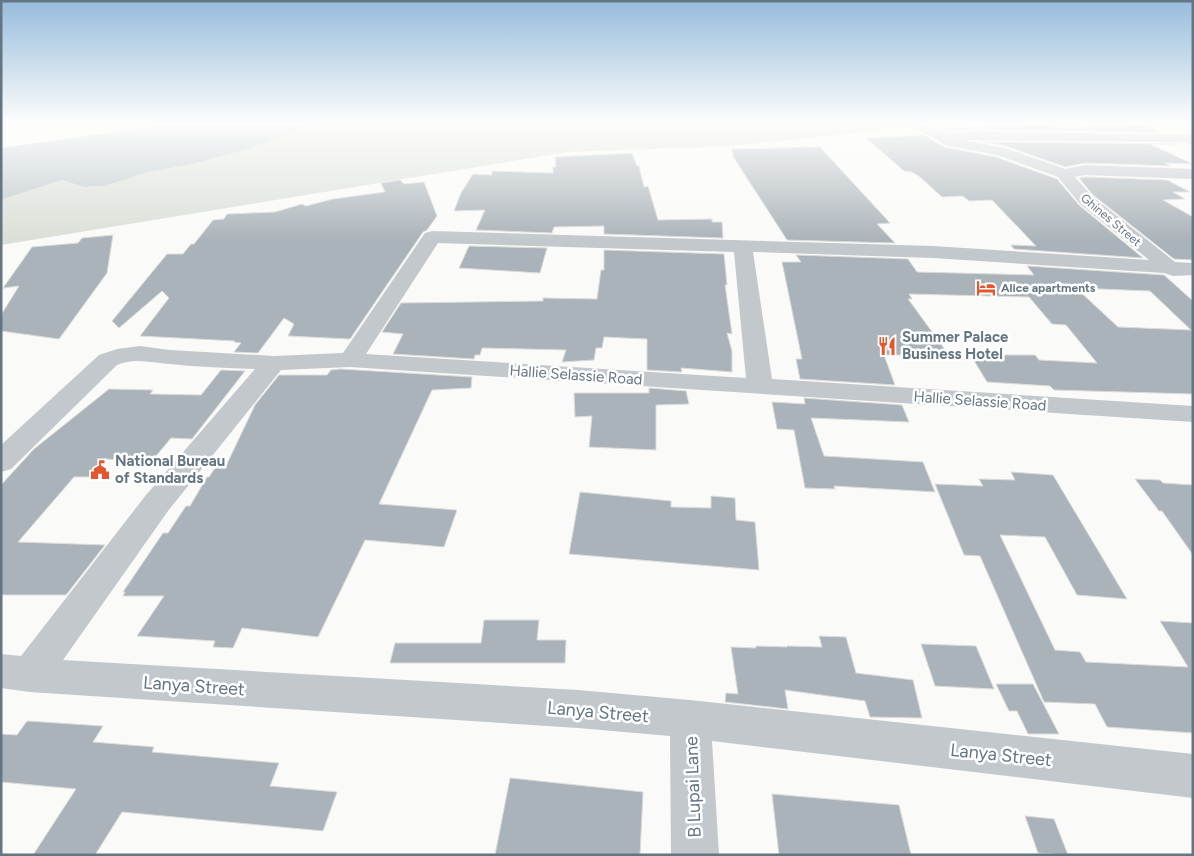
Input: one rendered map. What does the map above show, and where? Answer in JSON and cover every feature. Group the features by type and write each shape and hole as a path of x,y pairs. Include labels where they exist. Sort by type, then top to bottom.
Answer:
{"street":[{"path":"1031,162 1064,174"},
{"name":"Ghines Street","path":"1193,174 1085,170 1064,174 1086,200 1193,287"},
{"path":"350,360 432,237 743,248 933,252 1193,269"},
{"path":"743,248 760,387"},
{"name":"Hallie Selassie Road","path":"1,462 108,360 117,356 140,353 170,357 274,363 350,360 1193,414"},
{"path":"16,673 274,363"},
{"name":"Lanya Street","path":"16,673 578,710 690,720 1193,776"},
{"name":"B Lupai Lane","path":"690,720 696,855"}],"shaded area":[{"path":"1,162 201,162 148,172 105,186 84,187 62,180 1,200"},
{"path":"201,162 507,162 1,245 1,200 62,180 84,187 105,186 148,172"}],"building":[{"path":"555,162 635,162 637,166 639,166 644,187 648,186 658,220 712,219 712,222 722,222 723,238 604,234 604,226 554,227 552,233 476,230 485,210 454,211 461,193 473,174 492,175 492,171 553,173 553,167 556,167"},
{"path":"736,162 834,162 890,223 877,224 895,243 787,240"},
{"path":"894,162 1010,162 1057,179 1079,205 1143,258 1014,249 1011,245 1036,246 992,200 969,201 963,196 942,197 920,177 912,172 904,171"},
{"path":"1051,162 1189,162 1193,164 1165,163 1171,166 1085,163 1065,167"},
{"path":"1079,178 1167,180 1190,192 1173,192 1185,199 1163,200 1193,217 1193,260 1174,259 1093,195"},
{"path":"400,180 404,184 424,182 437,216 427,230 423,232 350,339 288,336 294,324 284,318 258,353 234,352 241,343 235,341 140,336 169,298 162,291 119,328 112,321 167,254 183,254 191,244 194,244 213,220 224,219 227,214 275,212 302,204 306,206 333,199 385,192 381,183"},
{"path":"113,235 107,273 59,339 1,331 1,315 19,286 3,288 32,247 78,243 82,238"},
{"path":"469,246 547,248 540,273 459,268"},
{"path":"604,250 724,254 727,285 725,285 732,334 727,333 732,351 732,372 681,368 682,372 647,370 647,339 604,337 602,348 596,348 594,360 562,362 566,350 482,348 480,355 475,355 474,359 393,354 403,334 382,332 401,303 543,301 543,298 597,299 601,270 604,270"},
{"path":"796,255 908,259 917,272 1034,275 1027,266 1164,275 1193,301 1193,394 1054,390 1050,386 987,382 967,349 1001,350 1005,355 1035,355 1039,360 1097,363 1066,325 1052,324 1029,297 909,294 912,299 908,299 949,355 884,355 895,385 800,379 796,359 802,359 782,262 801,262","holes":["1076,288 1150,291 1191,330 1118,327"]},
{"path":"221,370 245,371 192,439 171,438 151,462 105,459 89,477 74,477 18,542 105,545 66,595 1,595 1,485 34,449 109,389 153,390 150,394 201,395"},
{"path":"331,370 472,377 471,388 432,390 379,504 457,510 444,547 365,540 318,637 242,628 233,648 213,647 215,641 137,636 164,596 123,596 125,592 123,592 163,533 168,533 186,506 190,506 207,477 215,468 225,468 255,405 279,375 327,375"},
{"path":"649,388 686,391 689,404 656,405 656,450 589,447 592,416 575,417 574,393 649,393"},
{"path":"804,398 902,405 909,422 811,418 824,456 923,462 935,492 834,486 835,489 805,488 794,430 777,429 772,402 805,404"},
{"path":"1011,472 1053,475 1127,599 1077,595 1045,537 1000,535 1055,650 1080,652 1086,662 1188,667 1160,621 1193,623 1193,733 1107,727 1095,704 1044,702 980,556 964,555 935,484 983,486 979,479 1015,480"},
{"path":"1135,479 1160,480 1163,483 1193,485 1193,555 1162,511 1159,511"},
{"path":"580,492 671,501 671,507 711,508 711,496 735,498 736,520 755,522 759,570 569,554"},
{"path":"484,620 539,620 537,640 566,640 565,663 390,663 395,643 481,643"},
{"path":"819,636 846,637 856,673 913,680 922,718 870,717 865,701 785,690 788,709 725,702 726,693 738,694 731,647 822,647"},
{"path":"921,644 976,646 994,689 935,686"},
{"path":"996,684 1033,684 1059,734 1028,734 1017,711 1009,711"},
{"path":"27,721 103,726 93,742 154,747 152,752 279,763 270,786 337,792 323,831 122,812 95,855 33,855 76,789 1,782 1,734 17,735"},
{"path":"510,778 643,792 640,855 495,855"},
{"path":"772,794 899,805 911,855 779,855"},
{"path":"1025,816 1054,819 1068,855 1038,853"}],"place":[{"name":"Alice apartments","path":"986,288"},
{"name":"Summer Palace Business Hotel","path":"887,346"},
{"name":"National Bureau of Standards","path":"100,470"}]}
